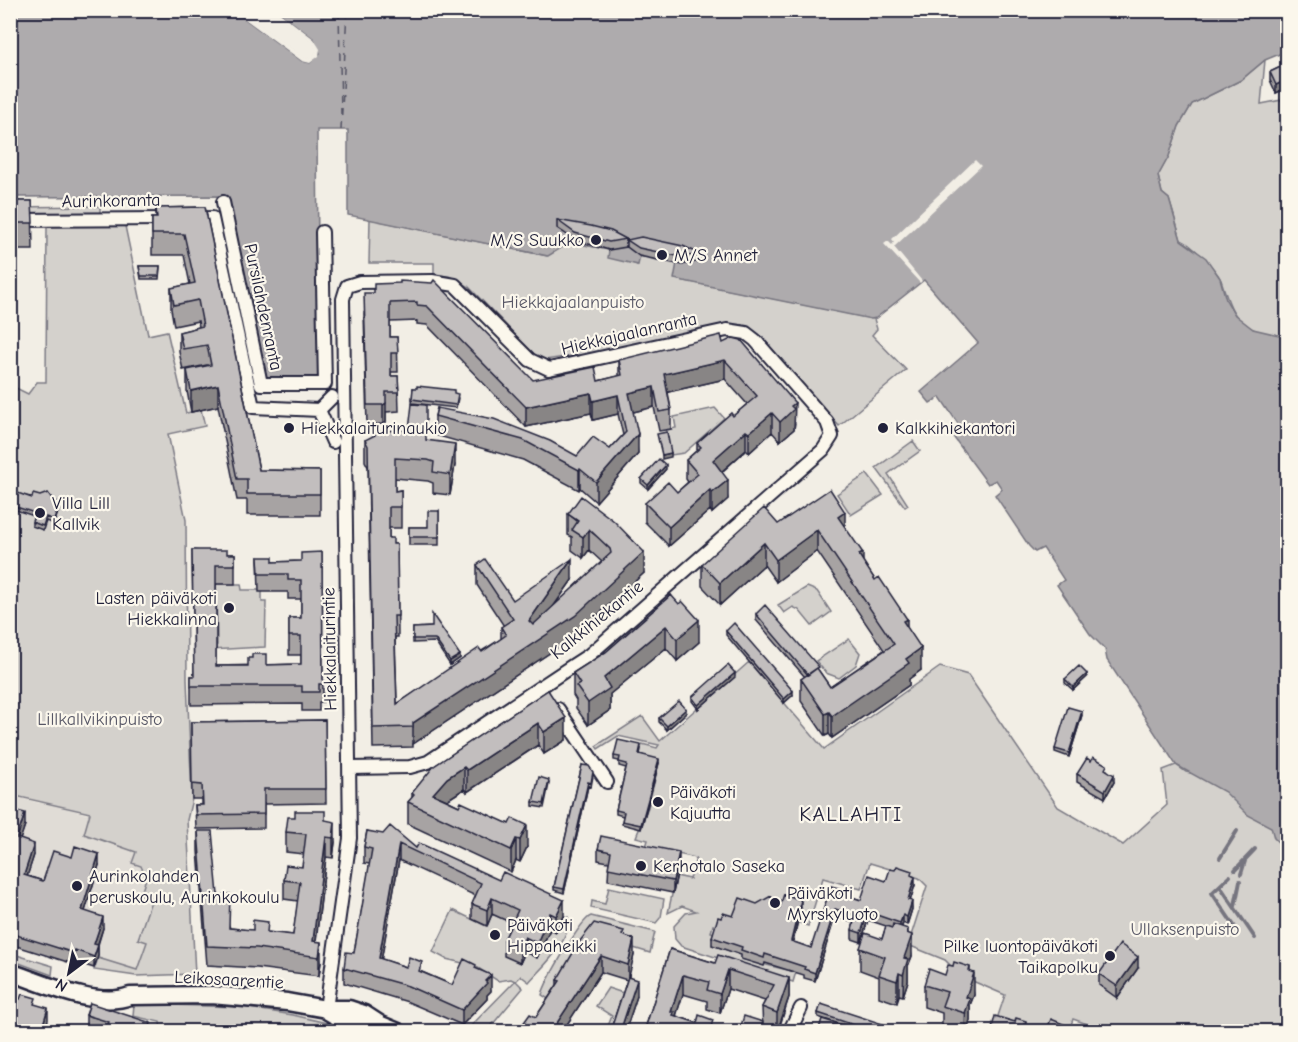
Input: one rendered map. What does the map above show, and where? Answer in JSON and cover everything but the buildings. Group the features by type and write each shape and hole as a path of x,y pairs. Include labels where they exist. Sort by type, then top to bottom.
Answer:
{"street":[{"name":"Pursilahdenranta","path":"223,202 261,384 325,384 322,232"},
{"name":"Pursilahdenranta","path":"212,218 249,404 319,410"},
{"name":"Aurinkoranta","path":"10,220 212,218"},
{"name":"Hiekkajaalanranta","path":"347,286 360,282 432,281 455,285 530,360 549,369 727,330 740,331 755,340 771,357 827,422 832,436"},
{"name":"Hiekkalaiturintie","path":"326,1009 350,855 343,299 347,286"},
{"path":"332,397 319,410 333,442"},
{"name":"Kalkkihiekantie","path":"350,768 410,767 422,764 589,655 824,450 832,436"},
{"path":"542,686 607,782"},
{"name":"Leikosaarentie","path":"10,972 54,986 64,992 90,998 120,1000 130,996 212,995 356,1011 398,1032"},
{"path":"789,1032 801,1008"}],"shaded area":[{"path":"10,11 234,11 302,61 310,63 320,53 314,39 277,11 1287,11 1287,51 1265,60 1241,80 1192,104 1179,126 1169,156 1158,176 1162,193 1169,199 1181,240 1206,258 1220,278 1226,300 1235,315 1253,329 1287,337 1287,851 1274,838 1271,827 1248,815 1225,792 1176,765 1107,660 1105,649 1090,634 1057,585 1064,580 1043,548 1035,552 1029,546 995,495 1002,489 996,480 988,484 954,438 963,431 940,397 930,403 921,392 978,343 924,280 876,318 871,319 674,279 677,263 640,256 638,265 608,258 609,250 571,242 548,256 348,215 348,130 317,130 319,378 262,378 225,196 11,197"},
{"name":"Aurinkolahden peruskoulu, Aurinkokoulu","path":"10,795 39,803 47,802 86,814 91,813 136,852 152,897 138,938 147,942 137,971 98,958 94,968 76,962 74,964 11,944"}],"green space":[{"path":"1265,60 1261,104 1287,99 1286,338 1253,329 1235,314 1219,276 1197,252 1181,240 1169,199 1162,193 1158,176 1169,156 1179,126 1192,104 1241,80"},
{"path":"100,206 100,216 11,217 10,207"},
{"name":"Hiekkajaalanpuisto","path":"370,219 547,256 570,242 609,250 637,265 639,256 678,264 675,279 874,319 877,329 872,335 906,370 839,426 761,336 745,326 725,324 598,352 545,360 537,357 468,286 452,277 434,274 434,263 369,263"},
{"name":"Lillkallvikinpuisto","path":"47,226 125,226 148,335 167,331 186,413 201,410 205,426 168,434 186,520 187,680 192,799 187,820 195,974 136,976 94,970 98,958 137,970 147,942 138,939 152,898 141,894 146,878 141,866 132,863 136,852 84,834 90,813 11,795 10,385 28,394 37,382 46,382"},
{"path":"715,408 724,418 684,453 671,455 666,430 676,428 674,417"},
{"path":"913,441 920,451 888,474 908,505 905,507 876,468"},
{"path":"867,474 883,495 851,515 837,494"},
{"path":"216,584 241,584 242,590 262,592 262,602 266,602 265,647 210,650 210,645 217,645"},
{"path":"807,587 817,591 831,612 812,626 799,610 793,607 784,613 778,605"},
{"path":"849,639 860,653 856,665 839,678 826,673 816,661"},
{"name":"Ullaksenpuisto","path":"749,662 824,749 940,667 968,675 1058,807 1123,845 1167,805 1163,770 1176,765 1186,772 1204,776 1287,835 1287,1031 1092,1031 1093,1026 1073,1019 1069,1031 993,1031 1005,995 961,976 945,960 908,945 927,886 919,878 870,863 861,889 823,878 808,926 788,919 721,927 713,925 711,932 716,933 712,945 742,955 741,959 796,972 793,982 681,946 675,939 674,926 686,913 696,911 682,906 668,913 676,876 690,879 696,858 646,847 648,840 636,837 648,807 659,763 639,758 642,744 657,748 659,745 618,736 598,749 596,746 642,716 660,741"},
{"path":"609,887 664,899 661,917 656,923 591,908 592,901 605,904"},
{"name":"Päiväkoti Hippaheikki","path":"453,910 486,926 492,914 518,926 520,963 525,952 537,958 550,929 556,931 564,916 568,917 565,935 556,952 529,982 521,976 516,981 523,988 487,1031 466,1031 515,981 511,979 498,981 475,966 446,959 433,952"},
{"path":"591,916 655,932 650,953 594,936 553,1002 542,995 545,988 572,939"},
{"path":"10,953 53,966 52,975 11,960"},
{"path":"608,988 623,993 610,1031 606,1031 612,1016 596,1006"},
{"path":"134,1004 242,1007 293,1015 361,1031 161,1031 160,1022 133,1016"}],"pier":[{"path":"239,10 304,59 313,58 317,50 313,41 274,11 277,11 314,39 320,49 319,56 310,63 302,61 234,11"},
{"path":"975,160 981,166 894,247 922,281 920,283 884,244 888,241 892,245 894,242 892,239"}],"waterway":[{"path":"1220,858 1237,831"},
{"path":"1235,870 1255,849"},
{"path":"1241,874 1245,861"},
{"path":"1230,876 1212,893 1235,927"},
{"path":"1235,906 1240,881"},
{"path":"1220,886 1255,938"}],"ferry route":[{"path":"339,10 341,114"},
{"path":"341,130 347,10"}],"place":[{"name":"M/S Suukko","path":"596,240"},
{"name":"M/S Annet","path":"662,255"},
{"name":"Hiekkalaiturinaukio","path":"289,428"},
{"name":"Kalkkihiekantori","path":"883,428"},
{"name":"Villa Lill Kallvik","path":"40,513"},
{"name":"Lasten päiväkoti Hiekkalinna","path":"229,608"},
{"name":"Päiväkoti Kajuutta","path":"658,802"},
{"name":"Kerhotalo Saseka","path":"641,866"},
{"name":"Aurinkolahden peruskoulu, Aurinkokoulu","path":"77,886"},
{"name":"Päiväkoti Myrskyluoto","path":"775,903"},
{"name":"Päiväkoti Hippaheikki","path":"495,935"},
{"name":"Pilke luontopäiväkoti Taikapolku","path":"1110,956"}],"district":[{"name":"KALLAHTI","path":"851,814"}]}
